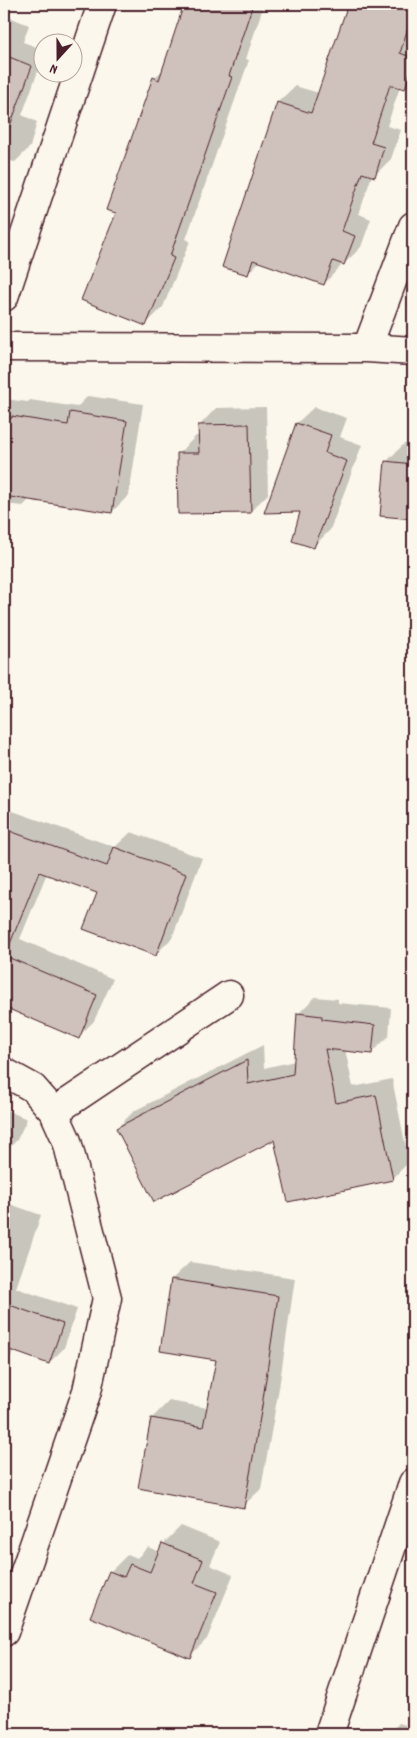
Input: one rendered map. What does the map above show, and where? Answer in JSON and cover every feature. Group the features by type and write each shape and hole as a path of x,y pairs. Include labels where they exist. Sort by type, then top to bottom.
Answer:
{"street":[{"path":"4,297 102,4"},
{"path":"367,348 413,226"},
{"path":"4,347 367,348 413,350"},
{"path":"54,1112 229,995"},
{"path":"4,1072 33,1088 54,1112 67,1141 107,1298 87,1391 4,1632"},
{"path":"329,1734 413,1483"}],"building":[{"path":"184,4 253,4 229,76 232,77 170,256 174,258 146,326 81,300 116,213 106,210 153,77 159,80"},
{"path":"348,4 413,4 413,12 400,53 413,58 413,64 405,89 390,85 371,143 384,147 375,177 362,173 342,231 355,236 344,265 333,261 324,285 253,260 248,275 222,267 277,102 311,113"},
{"path":"4,55 32,66 7,134 4,133"},
{"path":"70,412 127,421 112,513 4,496 4,418 12,418 12,416 68,425"},
{"path":"296,423 331,435 325,453 347,461 314,548 292,541 300,512 264,513"},
{"path":"249,424 251,513 178,514 177,453 199,453 198,425"},
{"path":"385,461 413,464 413,519 380,516"},
{"path":"4,829 107,866 114,847 186,874 156,956 83,929 97,893 39,872 5,956 97,995 79,1039 4,1007"},
{"path":"297,1013 322,1016 322,1019 375,1025 372,1054 325,1049 336,1103 376,1095 393,1180 288,1202 274,1140 154,1202 116,1128 247,1060 248,1084 293,1074"},
{"path":"171,1279 278,1296 262,1406 244,1508 138,1488 151,1418 203,1427 216,1360 160,1351"},
{"path":"4,1303 63,1324 49,1364 4,1348"},
{"path":"162,1543 203,1560 194,1583 217,1592 190,1658 90,1617 109,1571 124,1577 130,1564 150,1572"}]}
